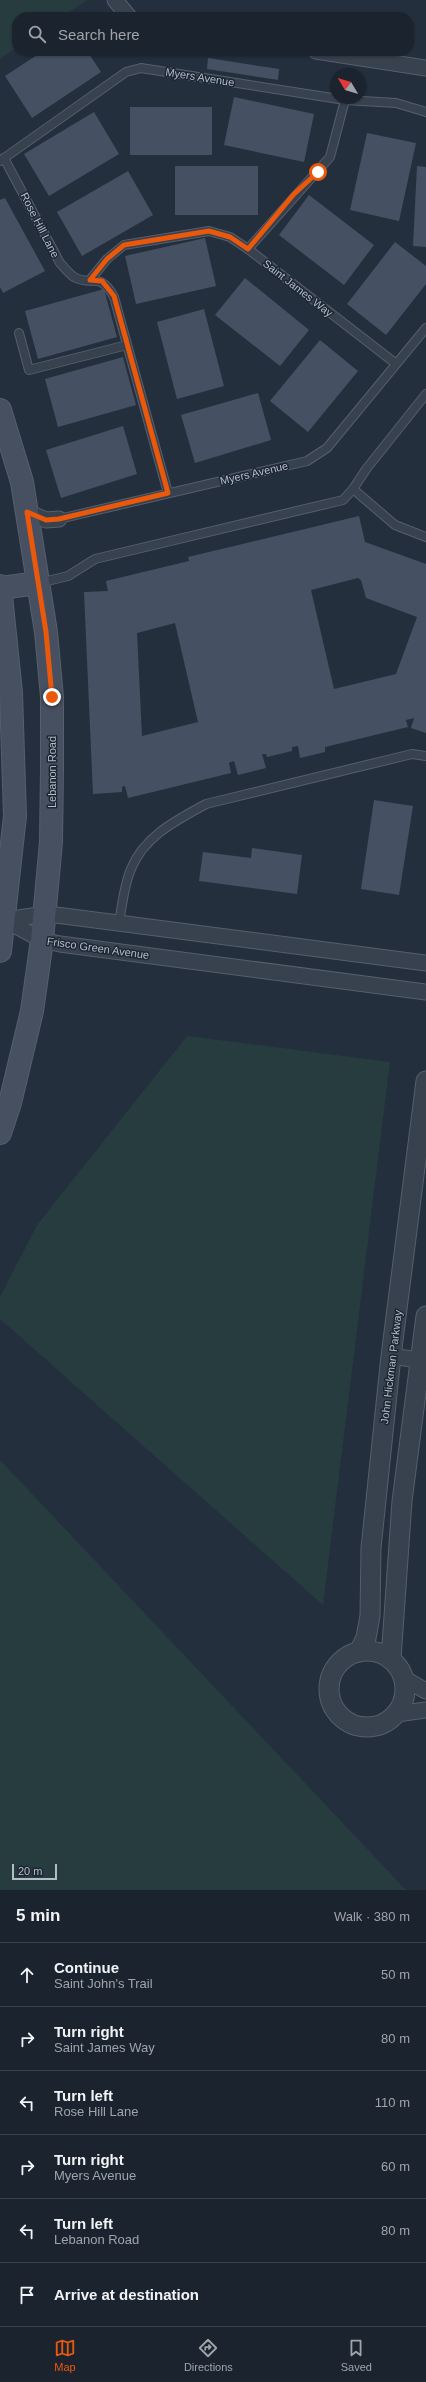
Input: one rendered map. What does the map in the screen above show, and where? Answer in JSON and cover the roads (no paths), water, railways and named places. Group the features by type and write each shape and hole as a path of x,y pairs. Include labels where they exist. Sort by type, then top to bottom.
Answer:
{"main road":[{"name":"Lebanon Road","path":"0,410 22,482 46,632 52,697 51,842 46,914 32,1012 10,1103 0,1133"},
{"path":"0,951 5,920 15,816 11,693 0,587 38,583"}],"street":[{"path":"115,0 125,12"},
{"path":"348,56 426,68"},
{"name":"Myers Avenue","path":"27,512 46,520 59,519"},
{"path":"5,920 46,914 426,963"},
{"name":"Frisco Green Avenue","path":"5,920 42,940 426,992"},
{"name":"John Hickman Parkway","path":"359,1652 366,1638 370,1616 371,1548 392,1356 426,1081"},
{"path":"391,1659 401,1508 423,1360 426,1316"},
{"path":"392,1356 423,1360"},
{"path":"359,1652 376,1652 391,1659 399,1668 405,1679 406,1691 404,1703 397,1714 388,1722 376,1727 364,1728 352,1725 342,1718 334,1709 330,1697 329,1685 332,1674 339,1664 348,1656 359,1652"},
{"path":"405,1679 426,1691"},
{"path":"397,1714 426,1710"}],"lane":[{"name":"Myers Avenue","path":"2,159 126,72 141,68 330,98"},
{"name":"Myers Avenue","path":"366,101 396,103 426,112"},
{"path":"248,249 330,157 344,104"},
{"name":"Rose Hill Lane","path":"2,159 60,263 74,277 102,281 110,288 114,296 168,493"},
{"name":"Saint James Way","path":"90,280 107,259 124,245 209,231 230,237 248,249 395,363"},
{"name":"Myers Avenue","path":"59,519 307,461 327,448 395,363 426,328"},
{"path":"19,333 29,370 127,345"},
{"path":"38,583 68,576 95,559 343,500 426,394"},
{"path":"353,489 395,525 426,537"},
{"path":"118,923 131,868 151,839 206,804 412,754 426,756"}]}
